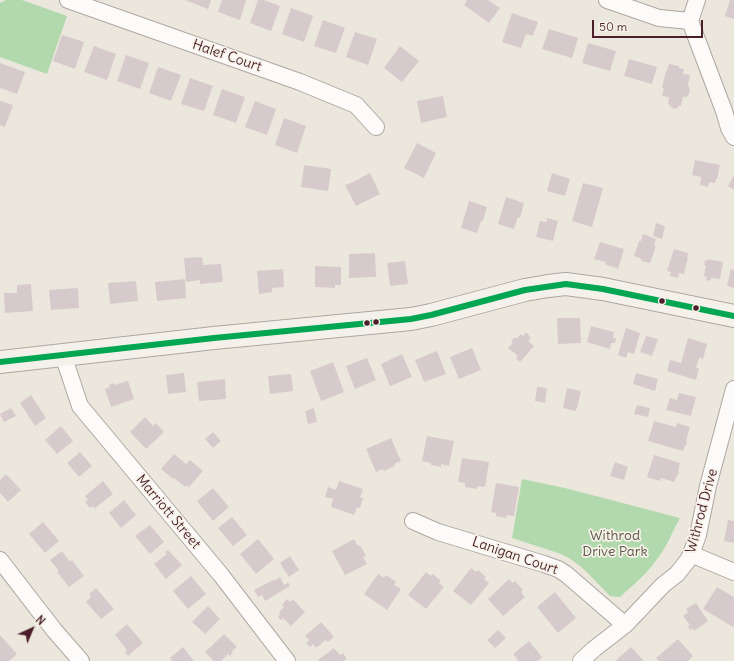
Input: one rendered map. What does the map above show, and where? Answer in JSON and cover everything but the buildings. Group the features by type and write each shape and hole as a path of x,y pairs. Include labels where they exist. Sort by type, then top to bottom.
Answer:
{"street":[{"name":"Halef Court","path":"68,0 300,82 356,105 376,127"},
{"path":"607,0 659,18 690,21"},
{"path":"697,0 690,21 724,111 726,121 734,137"},
{"path":"0,362 214,338 411,319 525,290 566,284 580,285 734,316"},
{"name":"Marriott Street","path":"63,355 80,406 221,575 288,661"},
{"name":"Withrod Drive","path":"581,661 625,625 663,585 677,574 692,554 698,535 708,486 734,389"},
{"name":"Lanigan Court","path":"413,521 438,532 558,569 566,574 625,625"},
{"path":"692,554 734,572"},
{"path":"0,560 54,630 81,661"}],"green space":[{"path":"6,0 22,0 67,16 47,74 0,57 0,3"},
{"name":"Withrod Drive Park","path":"522,479 565,488 680,518 664,550 649,570 620,597 610,596 575,562 561,554 512,538"}],"transit line":[{"path":"0,362 214,338 411,319 525,290 566,284 603,289 734,316"}]}
